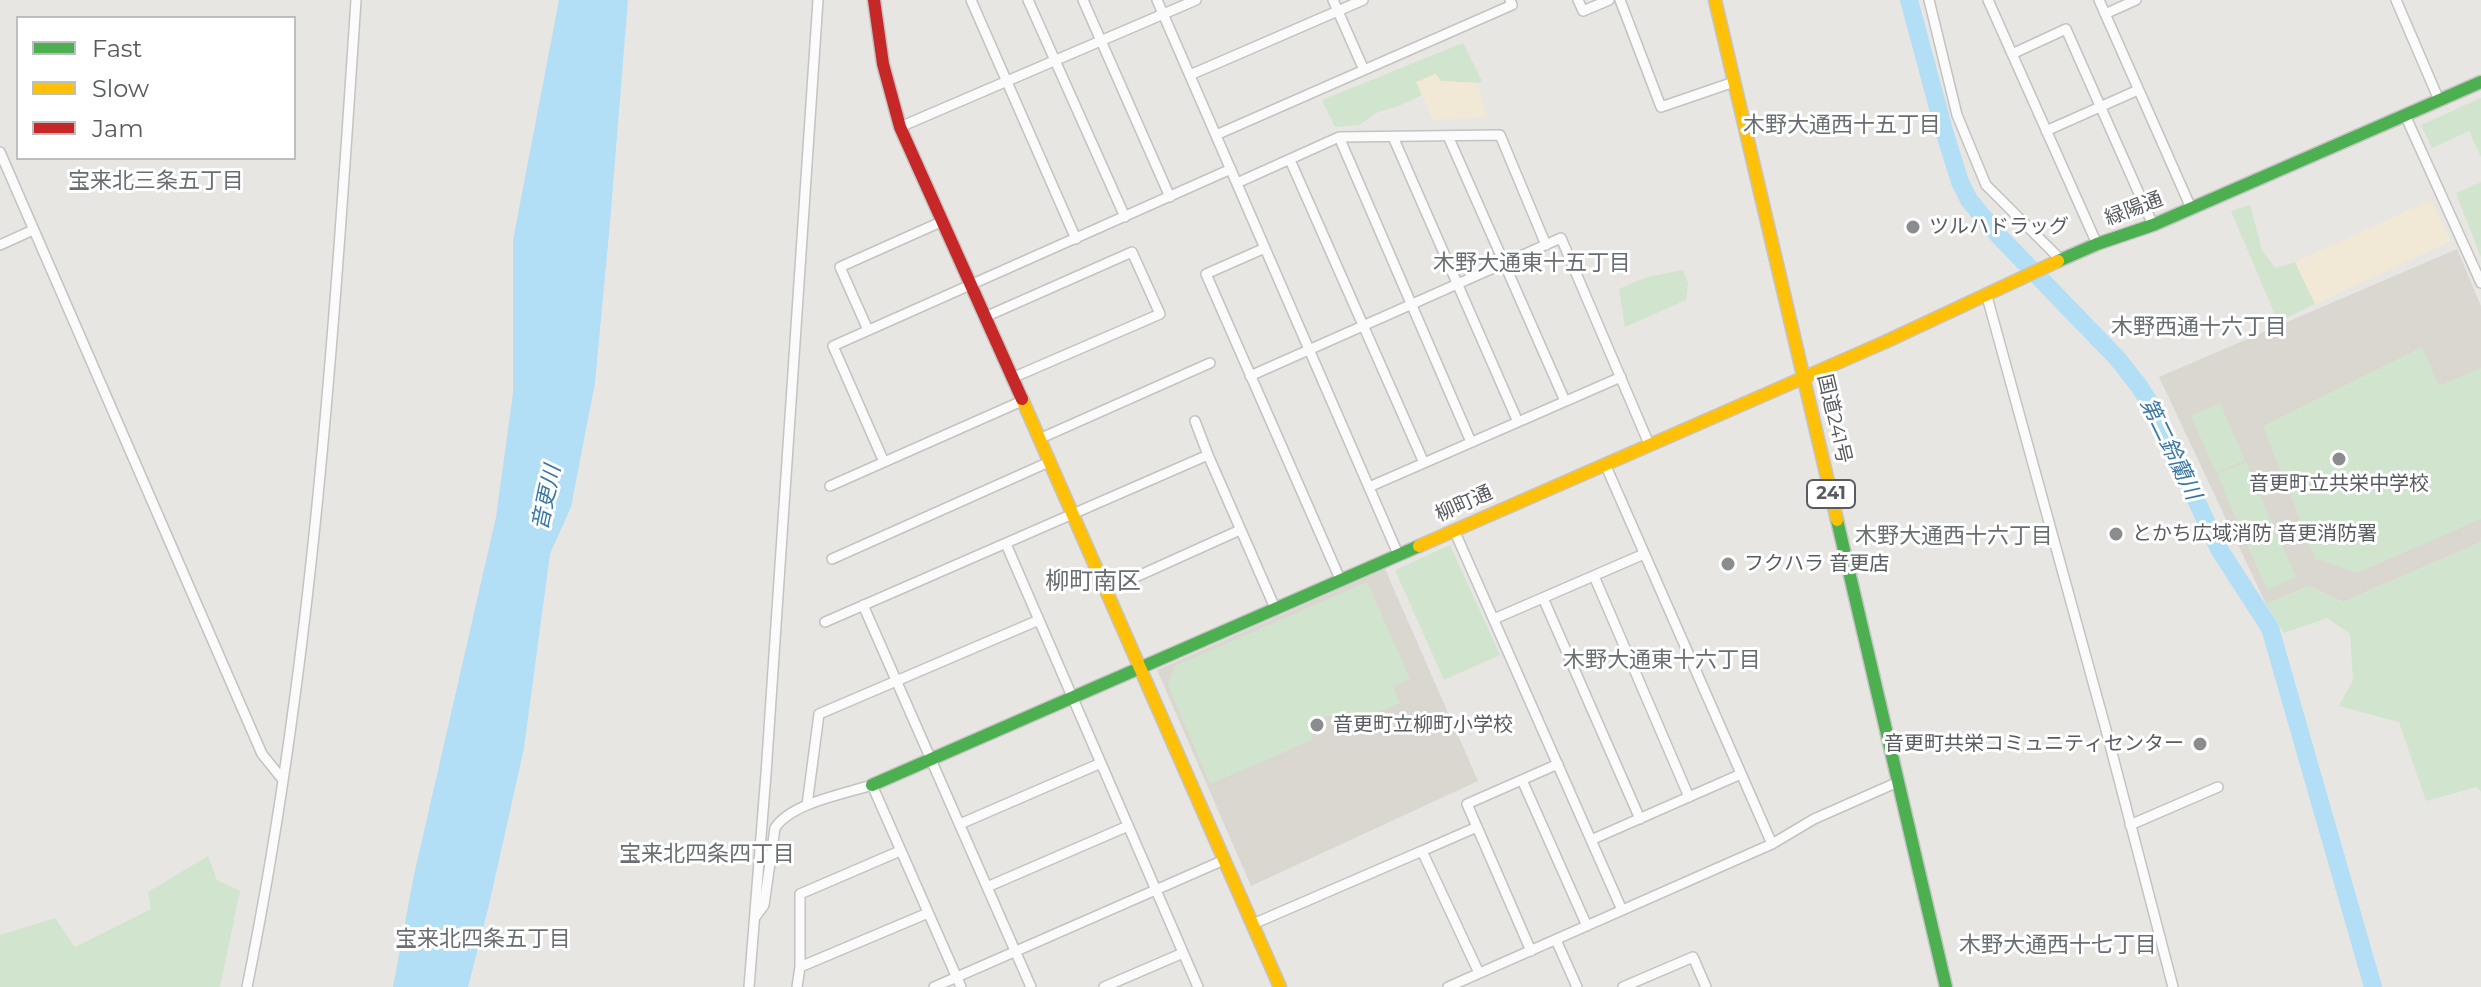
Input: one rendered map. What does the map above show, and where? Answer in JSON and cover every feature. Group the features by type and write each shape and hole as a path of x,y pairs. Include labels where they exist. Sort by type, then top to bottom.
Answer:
{"main road":[{"path":"874,0 875,27 884,75 900,127 1142,668 1280,987"},
{"name":"国道241号","path":"1715,0 1946,987"},
{"name":"緑陽通","path":"1803,377 2057,261 2153,225 2481,82"},
{"name":"柳町通","path":"872,785 1803,377"}],"street":[{"path":"247,987 283,780 325,432 356,0"},
{"path":"749,987 818,0"},
{"path":"971,0 1076,239"},
{"path":"1028,0 1125,217"},
{"path":"1083,0 1170,197"},
{"path":"1157,0 1398,554"},
{"path":"900,127 1196,0"},
{"path":"1333,0 1364,70"},
{"path":"1190,75 1363,0"},
{"path":"1216,135 1512,5 1510,0"},
{"path":"1578,0 1583,11 1609,0"},
{"path":"1620,0 1661,107 1734,82"},
{"path":"1929,0 1957,115 1986,185 2057,261"},
{"path":"1988,0 2097,244"},
{"path":"2099,0 2191,208"},
{"path":"2105,14 2136,0"},
{"path":"2396,0 2439,100"},
{"path":"2012,54 2066,29 2153,225"},
{"path":"2046,131 2138,90"},
{"path":"2405,115 2479,270 2481,283"},
{"path":"1237,183 1339,137 1500,135 1546,245"},
{"path":"1448,136 1565,401"},
{"path":"1339,137 1471,442"},
{"path":"1393,137 1518,422"},
{"path":"0,152 262,754 283,780"},
{"path":"1290,160 1424,463"},
{"path":"884,462 833,346 1231,169"},
{"path":"868,330 840,267 943,221"},
{"path":"0,245 33,230"},
{"path":"1250,376 1561,238 1649,444"},
{"path":"1265,248 1206,274 1340,579"},
{"path":"985,317 1132,252 1160,314 1012,378"},
{"path":"1986,293 2173,987"},
{"path":"1039,439 1210,363"},
{"path":"1369,487 1621,377"},
{"path":"830,486 1022,401"},
{"path":"1195,421 1275,608"},
{"path":"825,622 1208,455"},
{"path":"832,559 1049,462"},
{"path":"1605,464 1772,844"},
{"path":"1107,590 1240,530"},
{"path":"1454,530 1622,910"},
{"path":"1006,544 1198,987"},
{"path":"1494,619 1644,554"},
{"path":"1594,576 1689,797"},
{"path":"1543,598 1640,819"},
{"path":"863,605 1031,987"},
{"path":"807,805 819,714 1039,620"},
{"path":"960,824 1101,763"},
{"path":"1531,951 1467,804 1558,764"},
{"path":"1591,840 1741,774"},
{"path":"1522,780 1587,926"},
{"path":"1448,987 1772,844 1814,819 1898,782"},
{"path":"755,917 764,905 775,828 780,820 807,805 872,785 959,982"},
{"path":"2130,825 2218,787"},
{"path":"987,887 1128,826"},
{"path":"1253,924 1477,827"},
{"path":"797,987 800,894 900,851"},
{"path":"1422,851 1479,973"},
{"path":"934,987 959,982 1016,951 1224,860"},
{"path":"800,967 928,913"},
{"path":"1556,940 1577,987"},
{"path":"1104,987 1183,953"},
{"path":"1623,987 1645,983 1693,957 1706,987"},
{"path":"1128,977 1133,987"}],"shaded area":[{"name":"音更町立共栄中学校","path":"2457,249 2481,306 2481,542 2343,602 2309,586 2266,604 2159,377"},
{"name":"音更町立柳町小学校","path":"1385,569 1478,781 1251,886 1157,670"}],"green space":[{"path":"1463,43 1482,81 1441,81 1435,74 1417,82 1422,95 1378,112 1359,125 1335,127 1322,100"},
{"path":"2481,98 2481,157 2469,131 2432,148 2421,125"},
{"path":"2481,182 2481,257 2456,193"},
{"path":"2250,205 2262,250 2275,268 2295,262 2315,304 2278,322 2231,211"},
{"path":"1683,270 1688,283 1686,300 1625,327 1619,289 1647,277"},
{"path":"2422,347 2439,386 2481,368 2481,519 2357,573 2315,558 2263,426"},
{"path":"2220,403 2245,460 2216,473 2191,416"},
{"path":"2246,462 2270,519 2241,531 2217,474"},
{"path":"2271,520 2296,577 2267,590 2242,533"},
{"path":"2481,542 2481,792 2477,787 2426,801 2399,722 2339,706 2353,680 2350,634 2327,618 2284,633 2266,604 2309,586 2343,602"},
{"path":"1450,545 1500,655 1444,680 1395,570"},
{"path":"1367,582 1410,679 1393,686 1400,703 1346,726 1333,716 1323,718 1314,726 1312,740 1210,784 1168,685 1175,666"},
{"path":"208,856 217,880 240,891 220,987 0,987 0,935 55,918 75,947 151,909 148,892"}],"sand":[{"path":"1436,74 1441,81 1477,83 1487,117 1433,120 1416,82"},
{"path":"2431,200 2451,241 2315,304 2295,262"}],"water":[{"name":"音更川","path":"559,0 628,0 595,383 571,507 550,554 524,748 468,987 393,987 414,875 496,517 513,393 513,240"}],"waterway":[{"name":"第二鈴蘭川","path":"1909,0 1945,134 1969,200 1999,236 2117,358 2139,386 2154,410 2219,549 2270,628 2373,987"}],"traffic: fast":[{"path":"2058,261 2153,225 2481,82"},
{"path":"1837,520 1946,987"},
{"path":"872,785 1419,546"}],"traffic: slow":[{"path":"1715,0 1837,520"},
{"path":"1419,546 1885,342 2058,261"},
{"path":"1022,399 1280,987"}],"traffic: jam":[{"path":"874,0 883,64 900,127 1022,399"}],"place":[{"name":"ツルハドラッグ","path":"1913,227"},
{"name":"音更町立共栄中学校","path":"2339,459"},
{"name":"とかち広域消防 音更消防署","path":"2116,534"},
{"name":"フクハラ 音更店","path":"1728,564"},
{"name":"音更町立柳町小学校","path":"1317,725"},
{"name":"音更町共栄コミュニティセンター","path":"2200,744"}],"district":[{"name":"木野大通西十五丁目","path":"1842,126"},
{"name":"宝来北三条五丁目","path":"156,182"},
{"name":"木野大通東十五丁目","path":"1532,264"},
{"name":"木野西通十六丁目","path":"2199,328"},
{"name":"木野大通西十六丁目","path":"1954,537"},
{"name":"柳町南区","path":"1093,582"},
{"name":"木野大通東十六丁目","path":"1662,661"},
{"name":"宝来北四条四丁目","path":"707,855"},
{"name":"宝来北四条五丁目","path":"483,940"},
{"name":"木野大通西十七丁目","path":"2058,946"}]}
